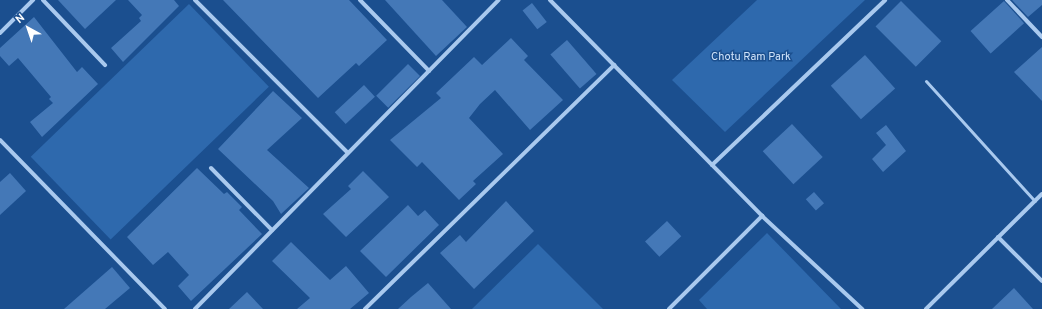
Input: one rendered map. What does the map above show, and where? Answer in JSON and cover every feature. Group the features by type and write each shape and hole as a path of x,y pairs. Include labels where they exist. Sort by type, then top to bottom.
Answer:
{"street":[{"path":"0,33 33,0"},
{"path":"43,0 105,65"},
{"path":"195,0 348,153"},
{"path":"360,0 429,71"},
{"path":"195,309 499,0"},
{"path":"550,0 762,216 862,309"},
{"path":"712,165 885,0"},
{"path":"1007,0 1042,37"},
{"path":"365,309 614,65"},
{"path":"0,140 165,309"},
{"path":"211,168 272,230"},
{"path":"926,309 1042,194"},
{"path":"669,309 762,216"},
{"path":"998,237 1042,282"}],"lane":[{"path":"926,81 1035,201"}],"green space":[{"name":"Chotu Ram Park","path":"757,0 865,0 725,132 672,80"},
{"path":"189,4 269,87 111,240 31,157"},
{"path":"767,233 841,309 707,309 699,300"},
{"path":"538,244 603,309 472,309"}],"building":[{"path":"58,0 116,0 85,29"},
{"path":"128,0 174,0 179,6 123,62 111,48 141,21 139,18 142,15"},
{"path":"223,0 349,0 387,40 359,66 356,63 318,98"},
{"path":"385,0 442,0 467,27 436,56"},
{"path":"1012,0 1042,0 1042,5 1028,17"},
{"path":"901,1 941,41 916,67 876,26"},
{"path":"1004,1 1024,23 991,53 971,31"},
{"path":"532,3 547,22 537,29 523,10"},
{"path":"34,17 77,72 82,67 98,84 42,137 30,122 53,103 49,99 51,97 18,58 9,66 0,56 0,48"},
{"path":"511,38 528,56 524,60 563,100 530,130 495,90 480,104 469,118 503,154 473,181 476,184 459,200 422,162 417,167 390,140 441,98 436,93 474,57 482,65"},
{"path":"567,40 597,74 580,88 550,54"},
{"path":"1042,47 1042,101 1014,72"},
{"path":"865,55 895,88 861,119 831,86"},
{"path":"408,64 420,76 388,108 376,96"},
{"path":"364,85 375,97 346,124 335,112"},
{"path":"273,91 302,118 267,150 309,188 281,214 273,201 218,149"},
{"path":"792,124 823,157 793,184 763,151"},
{"path":"886,125 906,151 883,172 872,159 886,145 876,133"},
{"path":"197,168 224,194 227,192 242,207 239,210 262,234 191,301 178,286 189,275 168,252 153,265 127,237"},
{"path":"363,171 389,197 346,237 323,214 351,189 348,186"},
{"path":"10,173 26,191 0,215 0,182"},
{"path":"814,192 824,203 816,211 806,199"},
{"path":"506,201 534,231 474,289 440,253 460,235 466,242"},
{"path":"408,205 418,216 425,210 439,225 386,277 360,251"},
{"path":"667,221 681,236 659,257 645,241"},
{"path":"291,242 330,280 346,266 369,293 350,309 297,309 310,298 272,261"},
{"path":"112,267 130,288 105,309 64,309"},
{"path":"428,283 451,309 398,309 411,297"},
{"path":"1014,288 1033,309 992,309"},
{"path":"247,292 263,309 229,309"}]}
